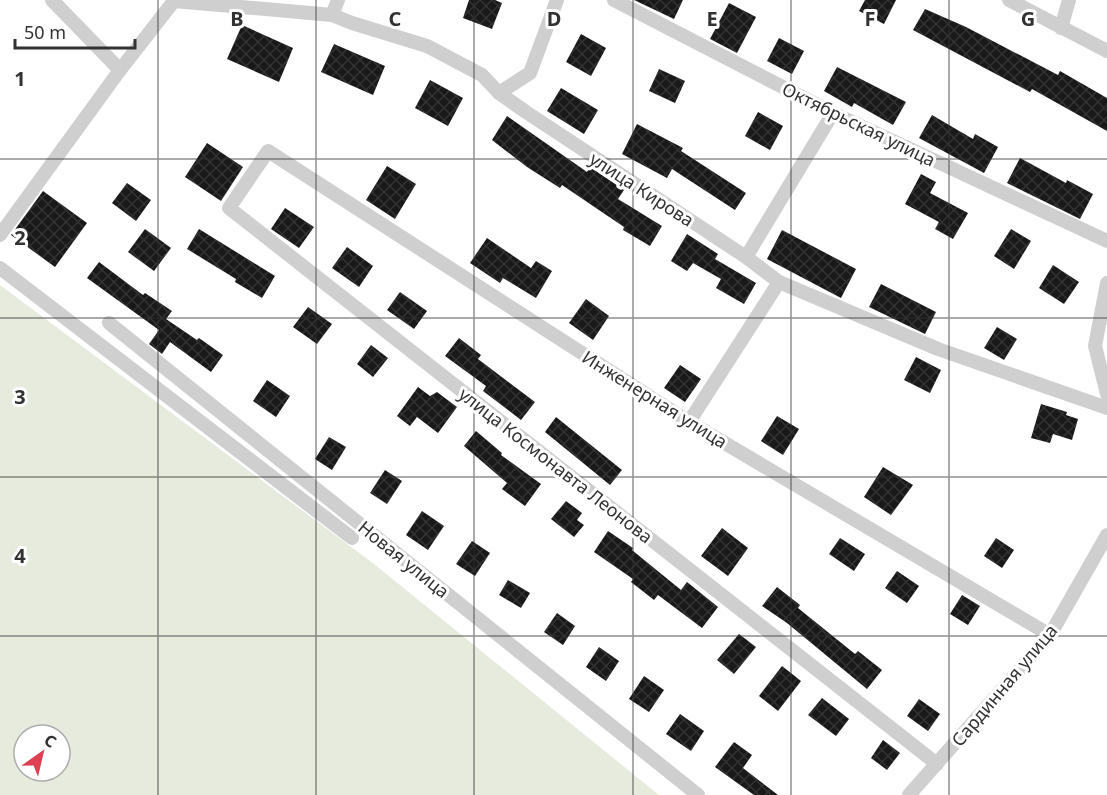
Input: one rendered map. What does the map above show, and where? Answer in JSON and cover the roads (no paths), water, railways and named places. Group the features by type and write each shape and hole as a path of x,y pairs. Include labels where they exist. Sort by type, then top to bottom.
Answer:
{"street":[{"path":"52,0 120,70"},
{"path":"0,235 174,0"},
{"name":"улица Кирова","path":"174,0 332,15 427,46 482,75 499,93 526,112 746,257 779,282 938,349 1107,408"},
{"path":"332,15 338,0"},
{"path":"499,93 530,73 557,0"},
{"name":"Октябрьская улица","path":"614,0 833,113 1107,242"},
{"path":"1009,0 1107,51"},
{"path":"1061,28 1069,0"},
{"path":"746,257 833,113"},
{"name":"Инженерная улица","path":"268,151 689,422 1050,635"},
{"name":"улица Космонавта Леонова","path":"268,151 229,208 937,764"},
{"path":"0,268 352,538"},
{"path":"689,422 779,282"},
{"path":"1106,386 1095,346 1107,283"},
{"name":"Новая улица","path":"109,323 698,795"},
{"name":"Сардинная улица","path":"909,795 1050,635 1107,535"}]}
